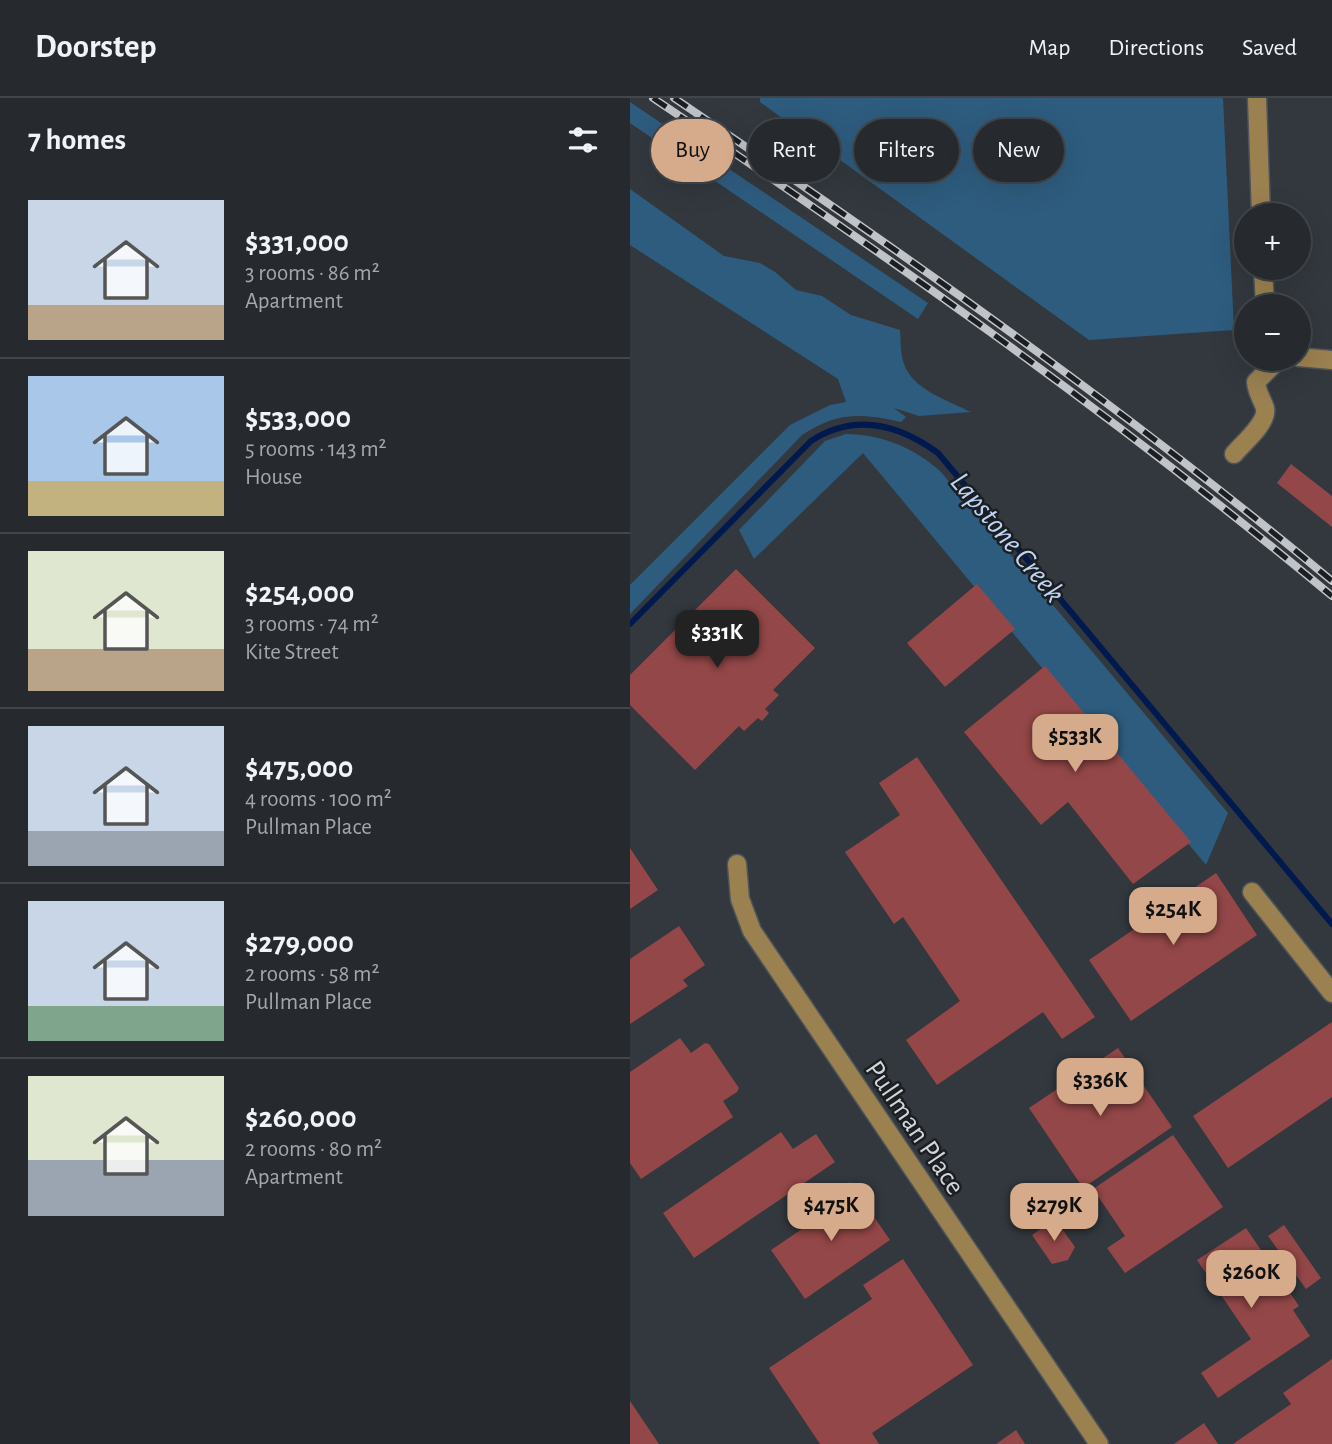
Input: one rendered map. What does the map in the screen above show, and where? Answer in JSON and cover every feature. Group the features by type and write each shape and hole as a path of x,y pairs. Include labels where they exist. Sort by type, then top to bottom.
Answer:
{"street":[{"path":"1257,98 1261,203"},
{"path":"1311,358 1332,360"},
{"path":"1234,454 1264,419 1265,409 1256,393 1256,382 1267,371"},
{"name":"Pullman Place","path":"737,864 740,900 752,931 1099,1444"},
{"path":"1252,892 1332,993"}],"shaded area":[{"path":"760,98 1223,98 1234,330 1089,340 871,182 959,182 959,119 854,119 854,170 840,160 840,119 784,119 760,102"},
{"path":"630,102 655,119 651,119 651,137 630,123"},
{"path":"734,172 928,303 918,319 717,182 734,182"},
{"path":"630,189 724,256 760,263 796,290 822,296 851,315 900,330 903,360 915,381 933,394 971,412 919,416 894,408 906,417 901,422 850,416 815,427 802,435 630,614 630,585 790,425 830,405 846,402 838,379 630,245"},
{"path":"846,434 897,444 931,463 941,472 1228,813 1206,865 863,453 754,559 739,530 825,441"}],"building":[{"path":"1291,464 1332,496 1332,527 1277,483"},
{"path":"736,569 815,648 773,690 779,695 765,709 769,713 762,721 758,718 744,731 739,726 695,770 630,705 630,675"},
{"path":"977,584 1015,629 945,687 907,643"},
{"path":"1045,666 1191,842 1133,884 1068,802 1041,825 964,732"},
{"path":"917,757 1095,1017 1062,1039 1043,1012 937,1085 906,1040 960,1001 903,917 894,924 845,852 900,815 879,783"},
{"path":"630,848 658,890 630,909"},
{"path":"1216,873 1257,935 1131,1021 1089,960"},
{"path":"679,926 705,965 683,980 688,986 630,1024 630,959"},
{"path":"1332,1022 1332,1097 1228,1168 1193,1116"},
{"path":"680,1038 691,1053 705,1043 709,1044 739,1088 723,1101 733,1117 641,1179 630,1163 630,1072"},
{"path":"1118,1048 1172,1127 1083,1188 1029,1108"},
{"path":"781,1132 793,1149 816,1134 835,1162 694,1258 663,1213"},
{"path":"1173,1135 1223,1207 1125,1273 1107,1248 1125,1236 1093,1189"},
{"path":"850,1182 890,1240 805,1299 771,1250 836,1206 829,1196"},
{"path":"1055,1219 1075,1247 1068,1260 1052,1264 1032,1235"},
{"path":"1284,1225 1321,1278 1306,1289 1268,1236"},
{"path":"1246,1228 1299,1306 1293,1310 1310,1336 1218,1398 1201,1373 1251,1339 1197,1260"},
{"path":"903,1259 973,1365 872,1433 879,1444 820,1444 769,1368 872,1299 863,1285"},
{"path":"1332,1359 1332,1444 1233,1444 1291,1404 1283,1393"},
{"path":"630,1401 659,1444 630,1444"},
{"path":"1204,1423 1218,1444 1174,1444"},
{"path":"1016,1430 1025,1444 996,1444"}],"waterway":[{"name":"Lapstone Creek","path":"630,624 811,441 827,432 860,425 892,429 907,435 938,453 1332,924"}],"railway":[{"path":"653,98 999,338 1168,464 1332,596"},
{"path":"674,98 1009,331 1172,453 1332,581"}]}
